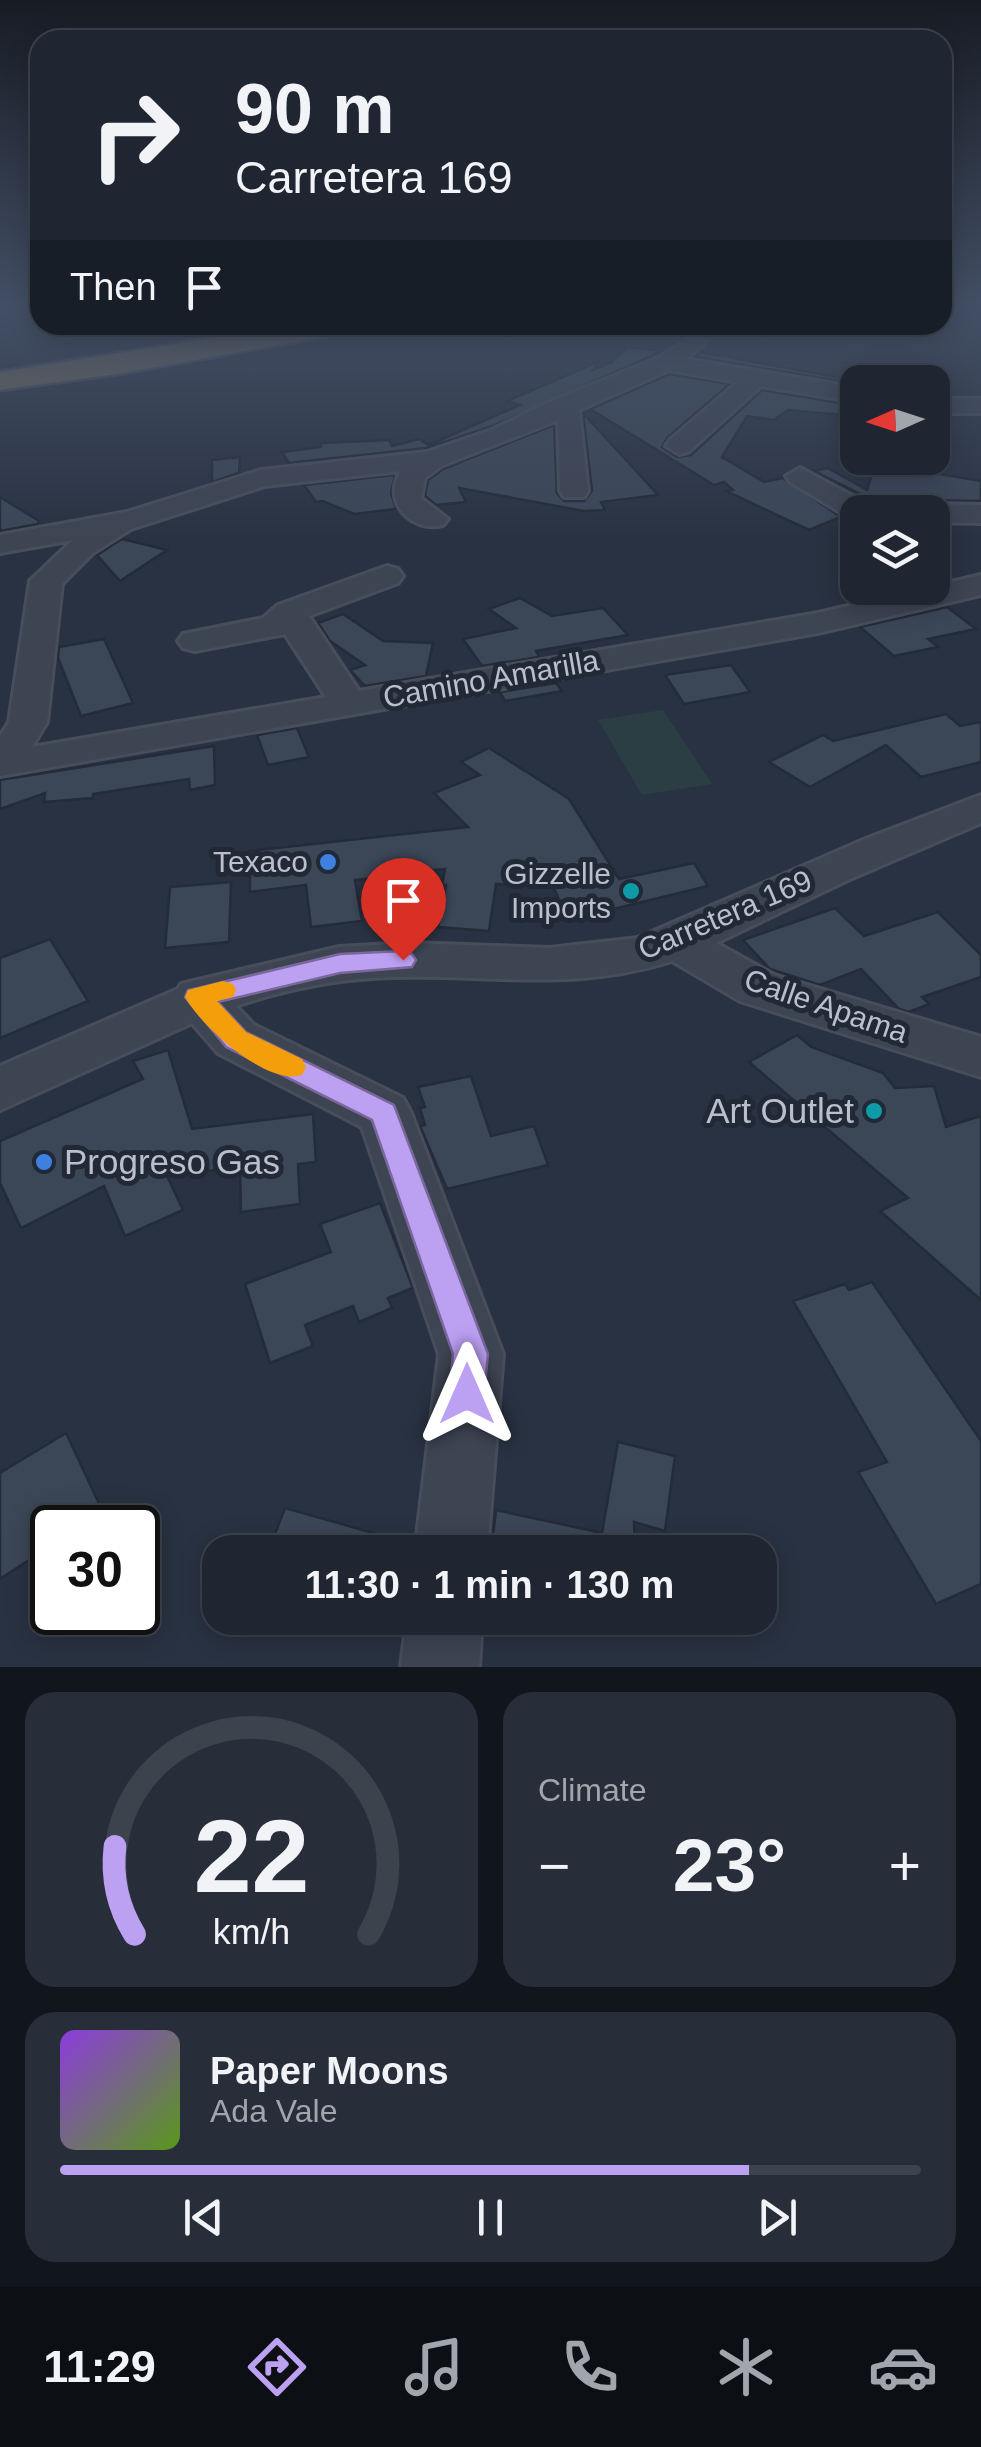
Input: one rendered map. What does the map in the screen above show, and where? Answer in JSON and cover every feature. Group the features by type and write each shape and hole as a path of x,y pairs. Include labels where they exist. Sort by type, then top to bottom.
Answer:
{"street":[{"path":"432,518 408,500 405,487 414,471 431,460 503,434 618,383"},
{"path":"679,446 751,383"},
{"path":"766,383 840,393"},
{"path":"950,406 981,406"},
{"path":"556,408 570,415 574,491"},
{"path":"0,544 132,520 262,478 431,460"},
{"path":"800,476 840,500"},
{"path":"950,513 981,514"},
{"path":"1,763 28,722 46,581 82,546 132,520"},
{"path":"195,641 274,626 290,612 387,576"},
{"name":"Camino Amarilla","path":"1,763 818,623 981,585"},
{"path":"290,612 349,703"},
{"name":"Carretera 169","path":"0,1089 198,997 340,964 403,960 581,964 622,958 676,942 863,856 981,808"},
{"name":"Calle Apama","path":"676,942 757,988 981,1057"},
{"path":"198,997 236,1040 384,1113 470,1354 454,1535"},
{"path":"440,1667 443,1635"}],"green space":[{"path":"663,710 712,784 642,795 598,720"}],"building":[{"path":"549,383 591,383 493,426 426,448 289,463 282,452 321,447 321,443 389,440 392,446 419,439 429,445 520,405 507,401"},
{"path":"649,383 730,384 667,438 662,447 677,457 691,455 762,390 840,403 840,415 788,410 774,420 747,416 722,457 764,482 783,478 840,517 809,530 726,491 733,490 724,482 714,485 590,409"},
{"path":"583,413 658,495 601,502 605,510 584,511 459,488 466,502 436,505 425,496 428,480 443,469 554,425 557,493 564,501 584,501 592,491"},
{"path":"240,457 239,473 212,482 212,460"},
{"path":"828,468 867,490 872,475 945,475 981,481 981,501 950,500 950,495 863,495 814,471"},
{"path":"395,475 391,493 396,509 354,514 323,501 316,502 304,485"},
{"path":"0,497 39,521 38,524 0,531"},
{"path":"122,539 167,550 120,581 97,555"},
{"path":"520,598 552,616 603,608 628,635 536,651 539,657 482,666 463,639 516,628 489,609"},
{"path":"947,607 976,629 928,639 938,647 894,656 860,627"},
{"path":"343,614 383,641 433,643 426,676 365,686 350,670 365,665 330,641 318,623"},
{"path":"104,639 133,703 81,716 58,658 59,647"},
{"path":"731,665 750,692 684,704 665,675"},
{"path":"556,683 562,691 505,701 500,692"},
{"path":"946,714 960,726 981,722 981,762 921,777 886,745 810,787 769,762 823,735 833,741"},
{"path":"297,728 309,757 268,765 257,735"},
{"path":"214,746 215,785 190,790 189,779 93,794 93,798 44,802 45,793 0,809 0,780"},
{"path":"489,748 569,799 619,879 694,863 708,886 568,920 553,886 496,884 489,931 438,927 445,869 355,880 362,921 311,927 306,885 250,892 250,851 468,827 434,793 480,775 461,762"},
{"path":"231,882 229,942 165,948 170,887"},
{"path":"835,908 864,936 938,912 981,955 981,977 922,997 929,1004 909,1012 899,1009 861,969 820,985 770,969 743,940"},
{"path":"50,939 88,1001 0,1038 0,958"},
{"name":"Art Outlet","path":"797,1035 811,1047 883,1073 895,1088 934,1086 946,1127 981,1116 981,1300 880,1211 908,1198 749,1062"},
{"path":"168,1050 192,1129 313,1114 316,1162 298,1164 300,1204 241,1212 240,1167 167,1176 183,1210 125,1236 104,1186 21,1228 0,1183 0,1141 143,1079 133,1061"},
{"path":"471,1076 491,1136 534,1126 548,1165 447,1189 420,1126 425,1125 420,1108 425,1107 418,1087"},
{"path":"380,1203 413,1288 388,1298 392,1308 359,1322 353,1306 305,1325 313,1346 270,1363 245,1284 331,1252 320,1224"},
{"path":"872,1282 981,1441 981,1584 936,1604 858,1472 887,1462 793,1301 845,1284 849,1290"},
{"path":"66,1433 100,1505 30,1505 30,1559 0,1579 0,1473"},
{"path":"618,1442 675,1456 665,1531 634,1522 634,1535 493,1535 496,1510 602,1533"},
{"path":"285,1508 380,1535 275,1535"}],"slow traffic":[{"path":"223,990 198,997 236,1040 292,1067"}],"place":[{"name":"Texaco","path":"328,862"},
{"name":"Gizzelle Imports","path":"631,891"},
{"name":"Art Outlet","path":"874,1111"},
{"name":"Progreso Gas","path":"44,1162"}],"route":[{"path":"403,960 340,964 266,978 198,997 236,1040 384,1113 470,1354 467,1394"}]}
